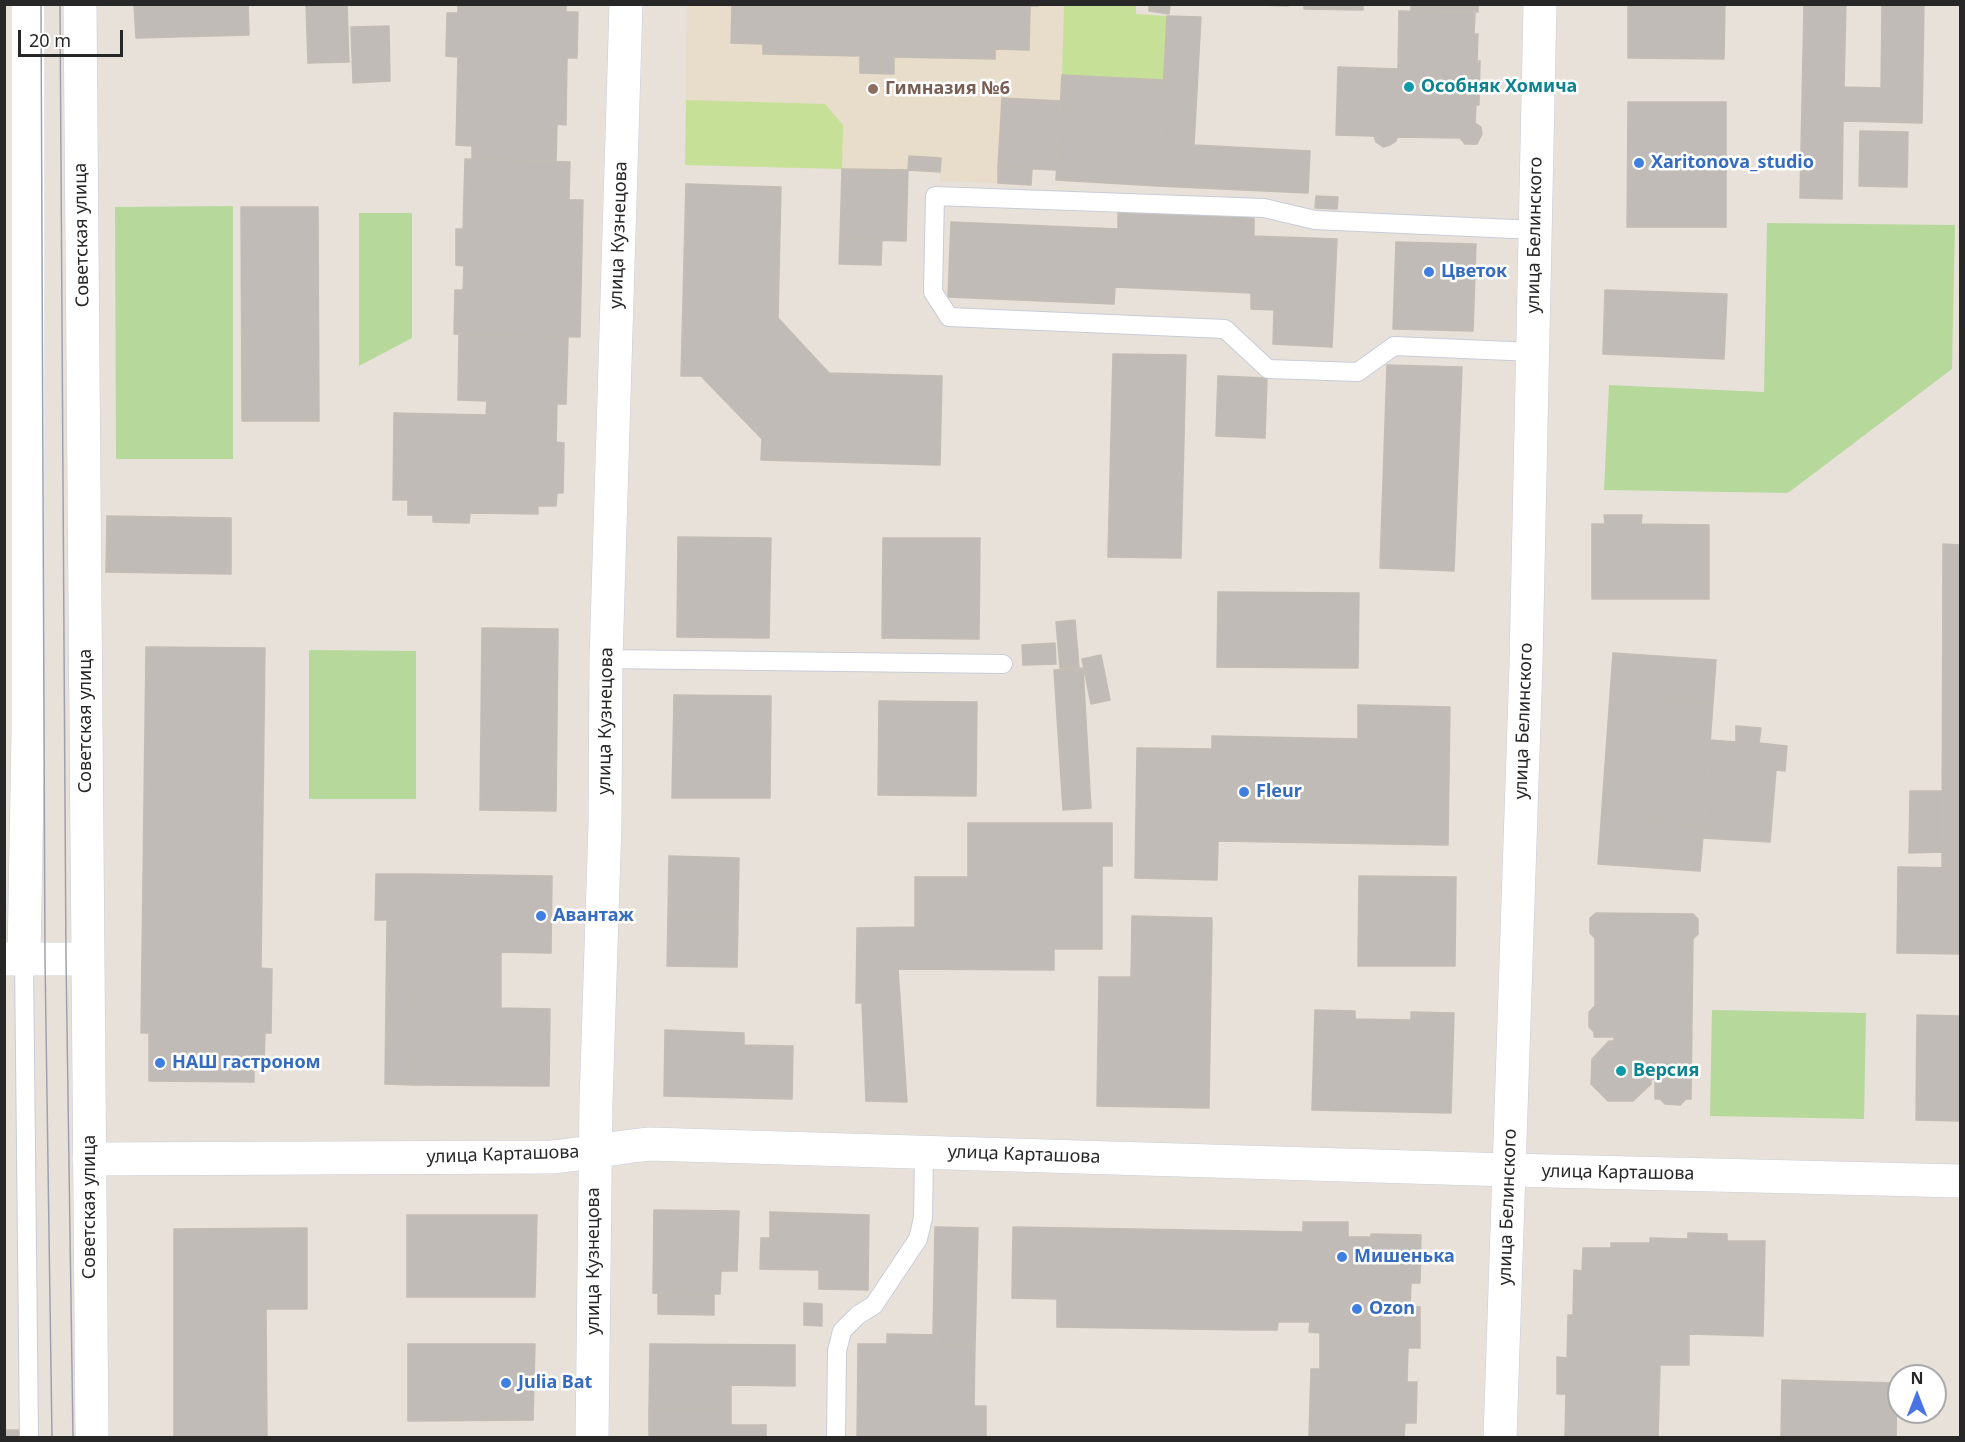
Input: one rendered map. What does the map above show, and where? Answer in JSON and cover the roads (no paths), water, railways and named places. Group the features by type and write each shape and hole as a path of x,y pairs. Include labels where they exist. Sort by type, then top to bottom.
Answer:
{"street":[{"path":"27,4 28,734 14,959 87,959"},
{"name":"Советская улица","path":"80,4 92,1437"},
{"name":"улица Кузнецова","path":"592,1437 595,1151 605,824 606,659 626,4"},
{"name":"улица Белинского","path":"1500,1437 1526,664 1540,4"},
{"name":"улица Карташова","path":"89,1159 552,1157 650,1144 1960,1181"}],"lane":[{"path":"1533,352 1394,346 1358,372 1268,369 1225,329 949,317 933,292 935,196 1264,208 1315,220 1536,230"},
{"path":"606,659 1003,664"},
{"path":"14,959 29,1437"},
{"path":"836,1437 837,1351 842,1331 858,1315 874,1305 918,1239 923,1218 924,1152"}],"tram line":[{"path":"41,4 45,959 52,1438"},
{"path":"60,4 66,959 73,1438"}],"place":[{"name":"Особняк Хомича","path":"1409,87"},
{"name":"Гимназия №6","path":"873,89"},
{"name":"Xaritonova_studio","path":"1639,163"},
{"name":"Цветок","path":"1429,272"},
{"name":"Fleur","path":"1244,792"},
{"name":"Авантаж","path":"541,916"},
{"name":"НАШ гастроном","path":"160,1063"},
{"name":"Версия","path":"1621,1071"},
{"name":"Мишенька","path":"1342,1257"},
{"name":"Ozon","path":"1357,1309"},
{"name":"Julia Bat","path":"506,1383"}]}
